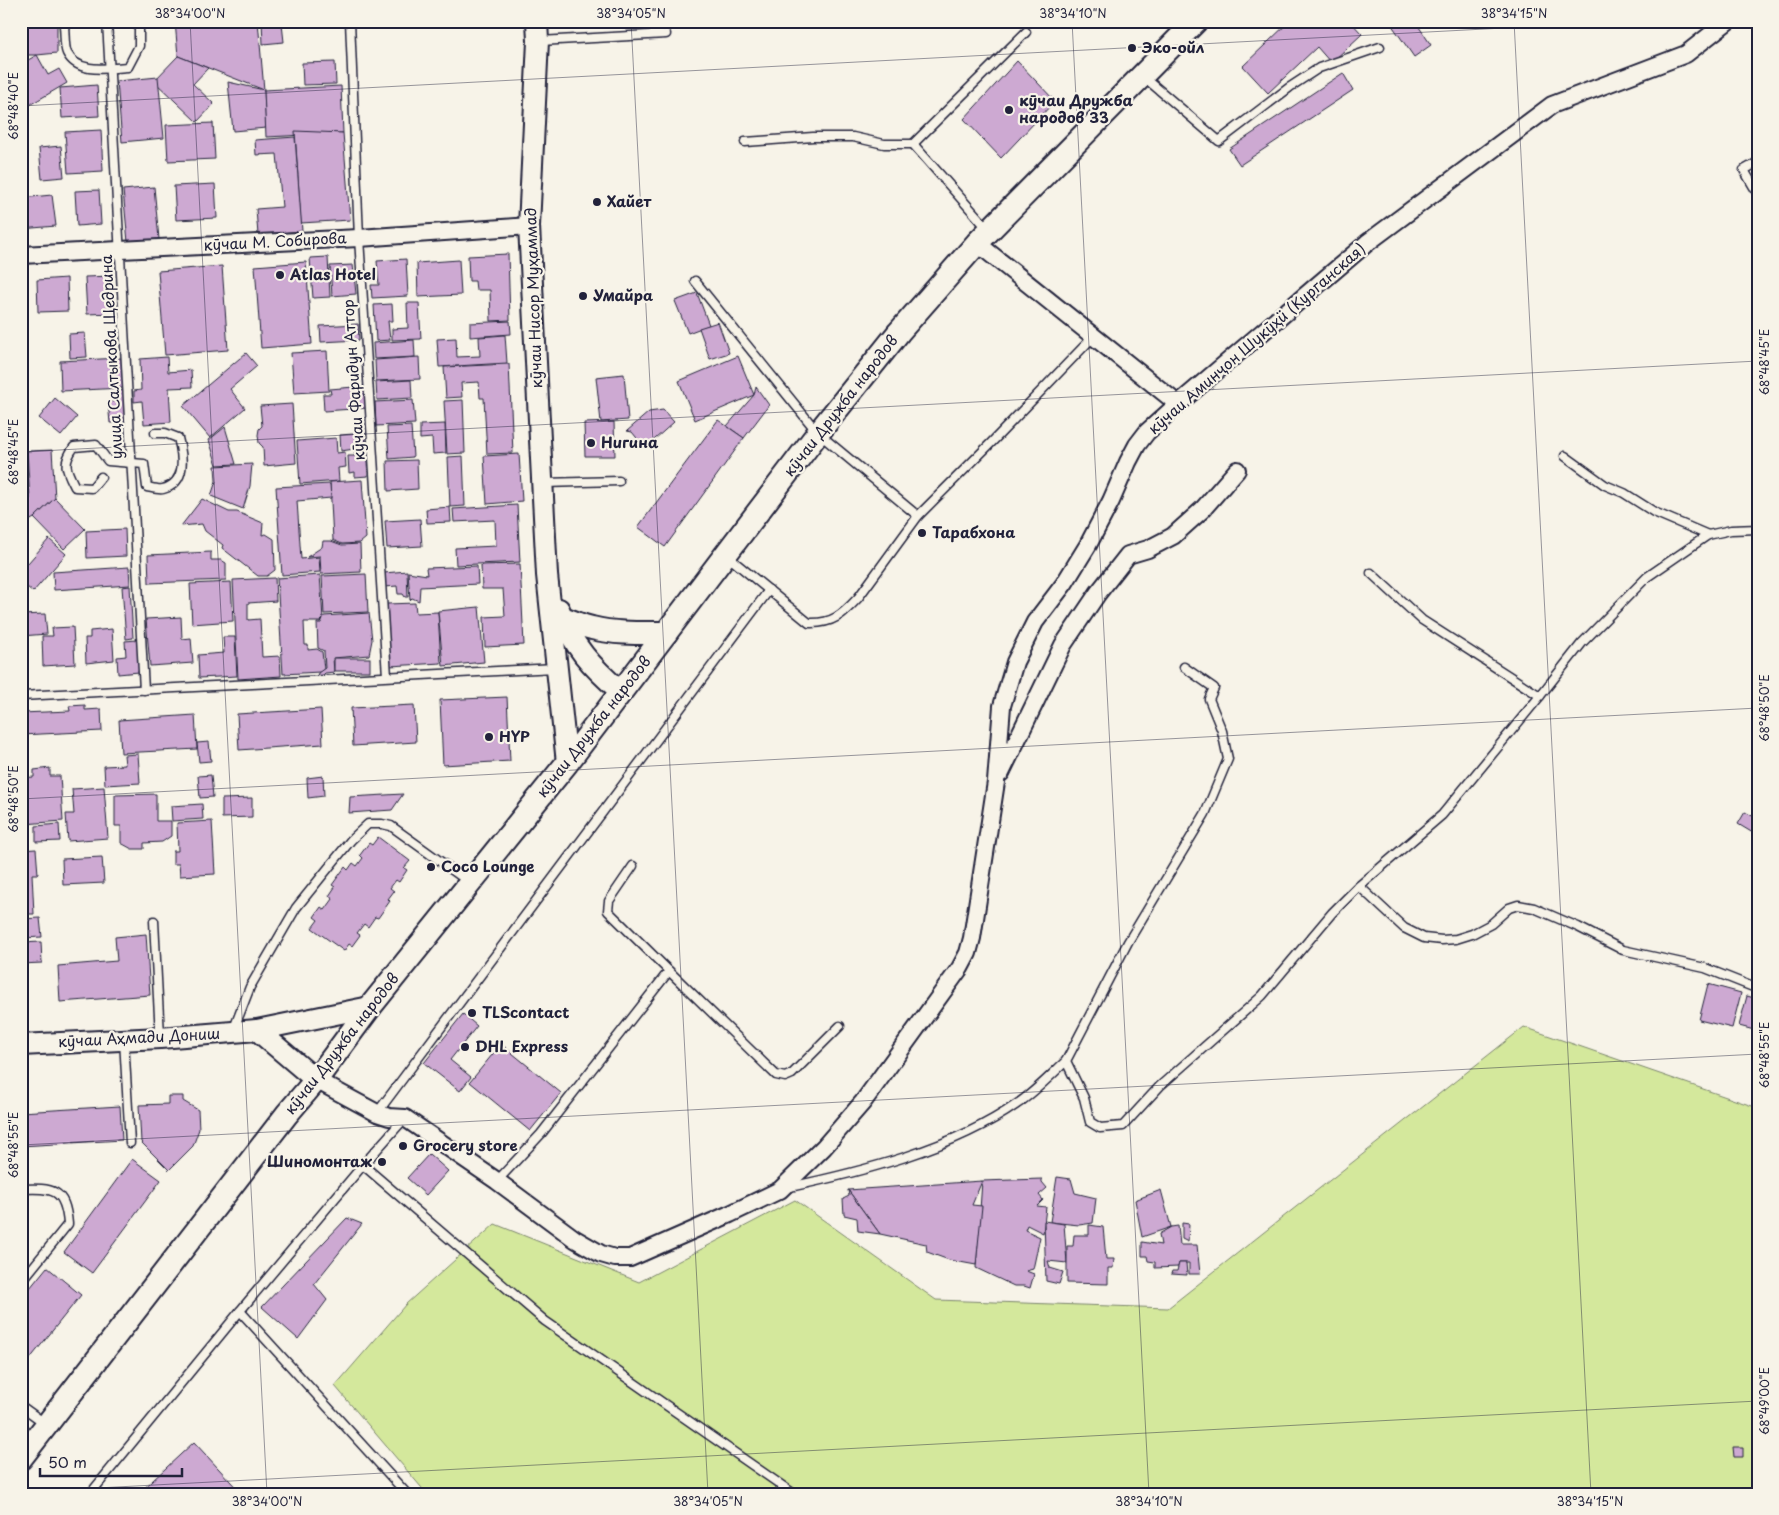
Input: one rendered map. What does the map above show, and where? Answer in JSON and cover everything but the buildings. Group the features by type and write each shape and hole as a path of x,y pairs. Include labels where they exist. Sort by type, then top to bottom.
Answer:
{"main road":[{"name":"кӯчаи Дружба народов","path":"21,1458 316,1080 370,1007 567,763 818,433 899,332 983,237 1196,21"},
{"path":"562,618 590,628 608,631 666,633"}],"street":[{"name":"кӯчаи Аминҷон Шукӯҳӣ (Курганская)","path":"497,1181 575,1239 601,1254 615,1258 630,1258 780,1190 824,1147 863,1102 941,996 968,953 972,938 996,782 1002,706 1015,662 1035,622 1064,584 1088,545 1137,444 1147,432 1178,404 1367,243 1552,105 1686,54 1728,21"},
{"name":"кӯчаи Нисор Муҳаммад","path":"537,31 529,226 547,576 567,763"},
{"name":"кӯчаи М. Собирова","path":"21,255 359,238 529,226"},
{"path":"983,237 1092,337 1178,404"},
{"path":"996,782 1063,645 1098,593 1128,554 1148,549 1173,536 1202,510 1237,470"},
{"name":"кӯчаи Нисор Муҳаммад","path":"547,576 562,618 574,642 586,659 621,692"},
{"name":"кӯчаи Аҳмади Дониш","path":"21,1045 160,1038 257,1030 370,1007"},
{"path":"257,1030 316,1080 377,1113 389,1117 405,1118 497,1181"}],"lane":[{"path":"71,21 64,26 67,53 76,62 90,69 128,67 139,46 139,21"},
{"name":"улица Салтыкова Щедрина","path":"107,21 144,690"},
{"name":"кӯчаи Фаридун Аттор","path":"350,21 359,238 387,676"},
{"path":"537,31 666,34"},
{"path":"744,142 813,137 853,137 884,144 913,144 1026,32"},
{"path":"1142,76 1219,141 1290,86 1319,68 1380,47"},
{"path":"913,144 983,237"},
{"path":"1758,162 1744,170 1758,194"},
{"path":"695,281 818,433 918,516"},
{"path":"726,555 809,623 822,623 835,618 848,609 858,598 918,516 1092,337"},
{"path":"101,477 92,488 75,487 66,470 67,457 74,447 96,446 108,461 144,464 147,487 162,489 174,484 181,473 182,452 178,438 165,433 155,433"},
{"path":"1565,456 1604,485 1624,493 1654,512 1708,535"},
{"path":"542,483 619,481"},
{"path":"1066,1061 1084,1098 1090,1122 1100,1128 1123,1126 1160,1086 1262,996 1332,913 1359,886 1442,815 1582,643 1647,578 1708,535 1731,530 1758,529"},
{"path":"1370,573 1422,620 1540,696"},
{"path":"377,1113 769,590"},
{"path":"780,1190 873,1168 986,1124 1018,1104 1066,1061 1128,942 1205,814 1228,759 1222,731 1209,699 1214,688 1184,667"},
{"path":"21,696 557,668"},
{"path":"233,1032 250,988 296,908 351,840 368,824 391,826 470,883"},
{"path":"633,866 609,901 608,911 776,1075 785,1077 792,1074 840,1026"},
{"path":"1359,886 1404,928 1424,938 1456,939 1472,934 1491,924 1509,908 1518,905 1534,908 1560,919 1622,950 1705,968 1758,989"},
{"path":"154,921 160,1038"},
{"path":"497,1181 541,1134 669,971"},
{"path":"124,1040 130,1143"},
{"path":"90,1494 240,1311 405,1118"},
{"path":"364,1165 545,1322 794,1494"},
{"path":"21,1189 45,1188 58,1194 67,1207 68,1224 21,1282"},
{"path":"240,1311 407,1494"},
{"path":"21,1406 47,1426"}],"green space":[{"path":"1524,1027 1758,1108 1758,1494 427,1494 335,1386 406,1304 495,1224 639,1282 795,1200 936,1300 1168,1308"}],"place":[{"name":"Эко-ойл","path":"1132,48"},
{"name":"кӯчаи Дружба народов 33","path":"1009,110"},
{"name":"Хайет","path":"597,202"},
{"name":"Atlas Hotel","path":"280,275"},
{"name":"Умайра","path":"583,296"},
{"name":"Нигина","path":"591,443"},
{"name":"Тарабхона","path":"922,533"},
{"name":"HYP","path":"489,737"},
{"name":"Coco Lounge","path":"431,867"},
{"name":"TLScontact","path":"472,1013"},
{"name":"DHL Express","path":"465,1047"},
{"name":"Grocery store","path":"403,1146"},
{"name":"Шиномонтаж","path":"382,1162"}]}
